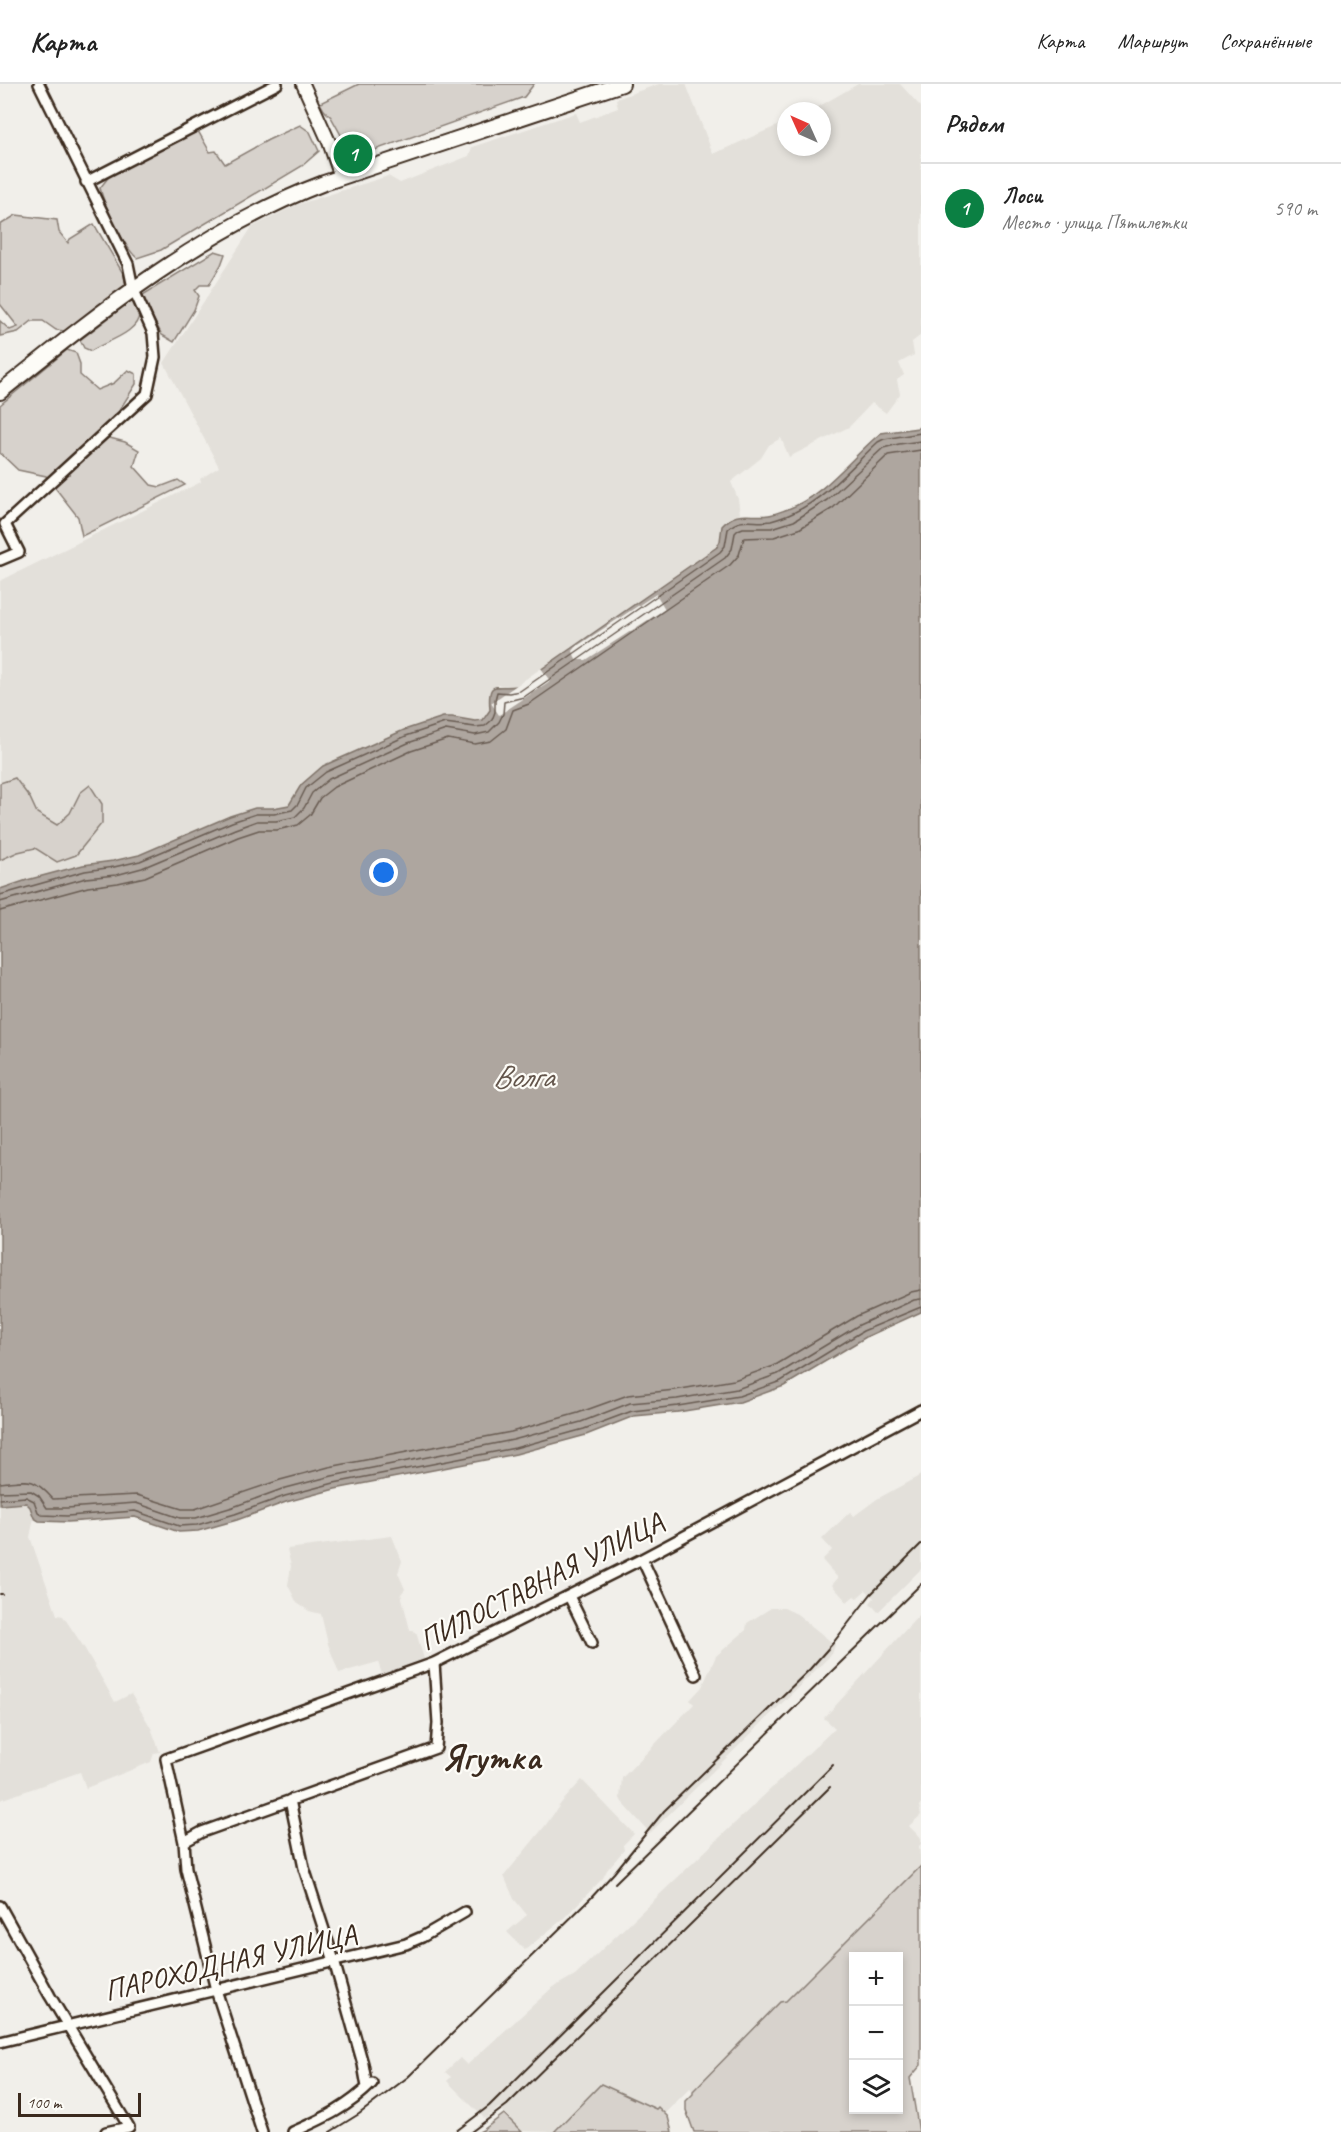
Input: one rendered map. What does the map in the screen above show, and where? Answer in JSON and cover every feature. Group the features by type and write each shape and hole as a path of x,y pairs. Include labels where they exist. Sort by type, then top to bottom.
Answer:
{"main road":[{"path":"0,392 133,288 259,212 341,177 622,84"}],"street":[{"path":"0,560 19,552 5,524 147,394 155,357 153,333 133,288 128,264 39,84"},
{"path":"86,182 277,84"},
{"path":"303,84 329,142 341,177"},
{"name":"ПИЛОСТАВНАЯ УЛИЦА","path":"184,1842 166,1759 434,1663 642,1559 921,1410"},
{"path":"642,1559 696,1676"},
{"path":"569,1596 592,1643"},
{"path":"262,2132 216,1989 186,1869 184,1842 202,1832 436,1748 438,1723 434,1663"},
{"path":"290,1800 304,1868 370,2085 354,2101 338,2111 293,2132"},
{"path":"0,1906 129,2127 106,2132"},
{"name":"ПАРОХОДНАЯ УЛИЦА","path":"0,2042 406,1944 465,1912"}],"shaded area":[{"path":"359,84 534,84 524,97 361,155 346,144 320,103"},
{"path":"659,84 686,84 713,154 777,126 777,156 831,156 831,102 827,102 858,84 900,84 921,107 921,335 912,342 914,355 899,363 904,375 897,380 900,394 886,413 872,403 849,427 789,457 781,438 769,445 761,458 731,482 738,499 740,514 722,526 717,547 517,686 509,688 499,685 491,690 490,710 483,720 443,717 404,730 323,766 301,785 289,805 255,808 230,816 139,855 83,865 0,889 0,581 201,482 200,479 219,467 164,363 252,227 296,205 388,176 400,183 469,156 472,147 576,113 580,122 618,108 616,99"},
{"path":"300,125 310,132 319,151 302,166 161,250 137,258 126,245 100,188 114,170 178,138 198,131 210,152 216,151 225,164"},
{"path":"16,215 57,220 59,232 68,243 70,239 94,224 124,275 126,287 65,331 56,330 43,321 32,321 18,332 0,336 0,321 10,330 18,327 0,304 0,225"},
{"path":"215,251 225,254 221,265 209,285 200,285 195,290 199,296 194,310 174,342 162,335 141,296"},
{"path":"131,301 137,305 139,310 134,326 91,351 84,348 80,340"},
{"path":"67,350 76,353 80,364 80,375 97,390 114,383 128,370 136,374 136,384 106,437 125,442 139,450 134,466 151,485 160,487 178,480 185,485 82,536 78,517 46,476 18,470 0,453 0,405"},
{"path":"15,778 30,798 37,813 57,825 70,813 80,793 90,785 102,804 102,823 76,855 57,862 35,848 0,860 0,783"},
{"path":"921,1475 921,1569 878,1612 870,1603 874,1598 866,1590 857,1598 854,1596 847,1602 832,1585 838,1578 822,1560 832,1550 822,1539 850,1512 854,1516 877,1499"},
{"path":"26,1503 34,1518 30,1537 57,1615 63,1616 85,1649 115,1702 131,1694 151,1728 160,1752 154,1753 151,1762 86,1788 80,1772 0,1800 0,1505"},
{"path":"392,1536 402,1561 398,1573 405,1589 401,1594 410,1630 416,1632 424,1659 382,1674 378,1662 339,1673 328,1644 321,1614 309,1611 297,1603 288,1585 291,1566 287,1549"},
{"path":"771,1608 784,1608 797,1614 835,1645 832,1654 650,1833 622,1802 620,1798 622,1778 694,1704 690,1700 702,1687 716,1656 746,1630 747,1623"},
{"path":"921,1613 921,1804 919,1806 921,1815 909,1826 921,1838 919,1846 921,1866 785,2001 780,2002 693,2091 690,2088 665,2113 658,2107 656,2109 601,2085 554,2132 519,2131 499,2108 485,2119 447,2081 451,2077 445,2072 460,2058 467,2065 552,1988 575,1975 835,1728 824,1718"},
{"path":"582,1780 634,1834 623,1845 624,1850 603,1878 563,1919 525,1950 507,1932 527,1915 514,1899 504,1876"},
{"path":"921,1866 921,2065 910,2078 919,2132 694,2132 686,2110 686,2101 693,2091 780,2002 786,2001"},
{"path":"601,2084 656,2109 658,2107 668,2117 672,2132 554,2132"},
{"path":"504,2114 522,2132 479,2132 483,2130"}],"water":[{"name":"Волга","path":"921,425 921,1312 866,1337 784,1386 740,1402 634,1416 586,1435 516,1454 335,1489 286,1502 198,1531 179,1532 135,1517 68,1522 39,1521 34,1518 26,1503 0,1505 0,889 83,865 139,855 230,816 255,808 289,805 301,785 323,766 404,730 443,717 483,720 490,710 489,700 492,689 517,686 717,547 722,526 728,521 738,516 771,515 788,509 812,496 881,433 918,428"}],"pier":[{"path":"656,594 665,609 586,660 576,660 573,651 577,646"},
{"path":"541,668 550,681 499,715 491,703"}],"railway":[{"path":"330,2132 359,2114 408,2077 590,1899 664,1811 810,1669 871,1594 921,1544"},
{"path":"615,1883 921,1584"},
{"path":"455,2132 489,2106 833,1765"},
{"path":"471,2132 507,2105 830,1787"}],"place":[{"name":"Лоси","path":"353,154"}],"district":[{"name":"Ягутка","path":"491,1756"}]}
